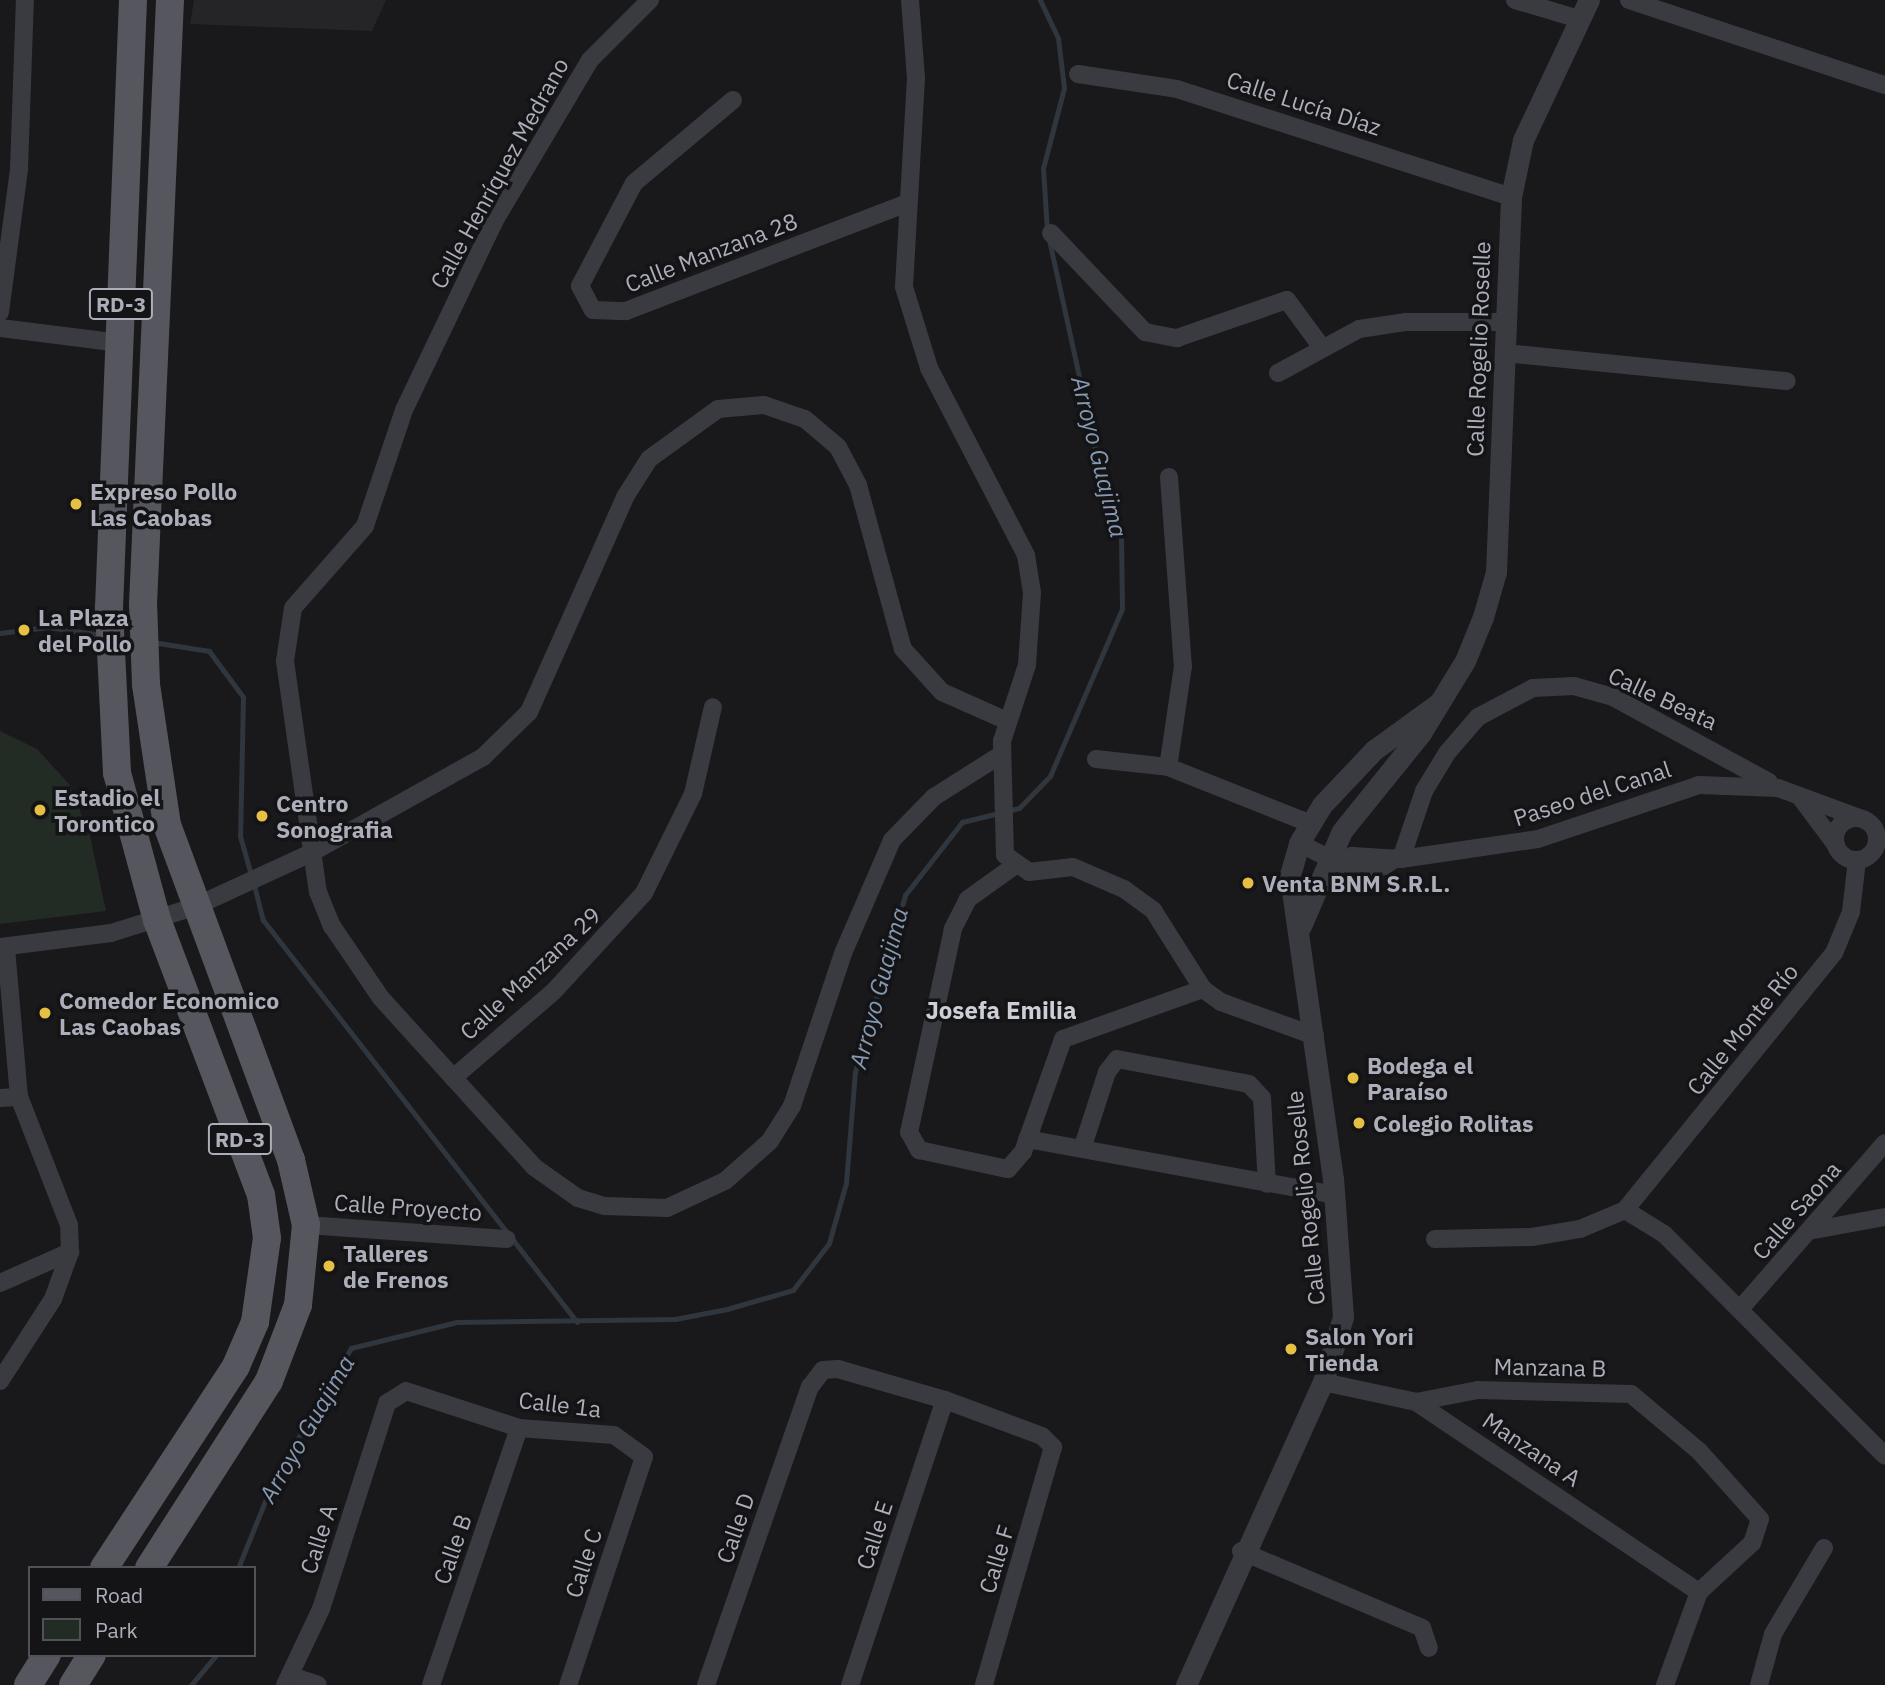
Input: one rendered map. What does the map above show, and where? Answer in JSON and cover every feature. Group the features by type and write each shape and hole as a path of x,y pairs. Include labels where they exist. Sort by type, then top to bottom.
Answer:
{"main road":[{"name":"RD-3","path":"105,1566 236,1366 266,1275 261,1195 158,920 117,773 109,608 133,0"},
{"name":"RD-3","path":"150,1566 269,1381 298,1305 306,1225 291,1160 194,907 167,825 146,684 143,604 170,0"},
{"path":"28,1685 46,1657"},
{"path":"73,1685 91,1657"}],"street":[{"path":"0,312 19,169 25,0"},
{"name":"Calle Henríquez Medrano","path":"650,0 590,60 494,222 404,410 365,526 293,608 285,661 318,892 332,926 381,998 534,1167 578,1198 644,1211 667,1208 725,1181 769,1141 792,1106 844,951 892,840 934,797 1002,754"},
{"path":"910,0 916,78 905,205 904,287 912,323 1026,555 1033,630 1007,721 1002,754 1002,827 1005,855 1014,866 1029,872 1073,867 1124,889 1153,910 1203,989 1221,1002 1315,1036"},
{"path":"1515,0 1583,9"},
{"path":"1629,0 1885,85"},
{"name":"Calle Rogelio Roselle","path":"1301,926 1335,860 1439,703 1475,639 1496,572 1511,197 1523,140 1583,9"},
{"name":"Calle Lucía Díaz","path":"1078,74 1177,89 1511,197"},
{"name":"Calle Manzana 28","path":"733,100 635,183 583,278 583,299 593,310 626,311 905,205"},
{"path":"1051,233 1145,332 1177,338 1287,300 1320,345"},
{"path":"1278,373 1320,345 1359,329 1406,322 1505,322"},
{"path":"0,328 120,344"},
{"path":"1505,353 1787,381"},
{"path":"0,1381 54,1299 70,1252 69,1225 19,1097 3,947 158,920 194,907 313,852 506,739 529,712 643,468 681,430 718,408 764,405 805,419 838,447 858,485 903,649 942,692 1007,721"},
{"path":"1168,767 1183,666 1169,477"},
{"name":"Calle Beata","path":"1398,858 1424,791 1447,753 1478,717 1533,688 1574,685 1612,697 1778,788"},
{"name":"Calle Rogelio Roselle","path":"1186,1685 1241,1551 1323,1382 1343,1317 1335,1195 1301,926 1290,875 1299,844 1309,823 1374,750 1439,703"},
{"name":"Calle Manzana 29","path":"453,1078 580,966 644,893 693,794 713,707"},
{"path":"1096,759 1168,767 1309,823"},
{"name":"Paseo del Canal","path":"1335,860 1352,856 1398,858 1538,839 1699,785 1778,788 1874,822"},
{"name":"Paseo del Canal","path":"1801,798 1836,845 1857,860"},
{"path":"1836,845 1840,825 1874,822 1877,843 1857,860"},
{"path":"1299,844 1335,860"},
{"name":"Calle Monte Río","path":"1435,1239 1532,1237 1580,1228 1625,1210 1834,953 1851,912 1857,860"},
{"path":"1014,866 968,899 953,929 909,1132 919,1150 999,1170 1017,1164 1063,1039 1203,989"},
{"path":"1083,1146 1107,1072 1117,1059 1249,1084 1262,1098 1268,1184"},
{"path":"0,1098 19,1097"},
{"path":"1027,1139 1083,1146 1335,1195"},
{"name":"Calle Saona","path":"1741,1308 1814,1230 1885,1143"},
{"path":"1625,1210 1664,1234 1741,1308 1885,1456"},
{"path":"1814,1230 1885,1217"},
{"name":"Calle Proyecto","path":"306,1225 507,1239"},
{"path":"0,1283 70,1252"},
{"name":"Calle D","path":"706,1685 810,1387 823,1370 838,1369 945,1400"},
{"name":"Manzana A","path":"1323,1382 1416,1402 1699,1591"},
{"name":"Manzana B","path":"1416,1402 1478,1390 1631,1394 1699,1451 1760,1519 1752,1543 1699,1591"},
{"name":"Calle 1a","path":"387,1404 406,1391 426,1394 519,1428 614,1435 644,1457"},
{"name":"Calle F","path":"945,1400 1042,1436 1053,1447 984,1685"},
{"name":"Calle E","path":"850,1685 945,1400"},
{"name":"Calle A","path":"288,1681 321,1609 387,1404"},
{"name":"Calle B","path":"431,1685 519,1428"},
{"name":"Calle C","path":"568,1685 644,1457"},
{"path":"1759,1685 1773,1634 1824,1548"},
{"path":"1241,1551 1422,1628 1429,1648"},
{"path":"1665,1685 1699,1591"},
{"path":"288,1681 318,1685"}],"shaded area":[{"path":"194,0 386,0 372,31 190,24"}],"green space":[{"name":"Estadio el Torontico","path":"0,731 37,749 69,784 90,836 106,911 0,924"}],"waterway":[{"name":"Arroyo Guajima","path":"1040,0 1058,38 1064,88 1043,168 1047,231"},
{"name":"Arroyo Guajima","path":"239,1566 274,1479 351,1348 457,1322 675,1319 727,1309 793,1290 829,1243 846,1183 855,1072 905,895 962,822 1019,808 1050,776 1122,609 1121,533 1095,449 1049,240"},
{"path":"0,633 48,627 101,635"},
{"path":"152,642 209,651 243,697 240,836 251,875"},
{"path":"254,885 263,920 577,1322"},
{"name":"Arroyo Guajima","path":"191,1685 214,1657"}],"place":[{"name":"Expreso Pollo Las Caobas","path":"76,504"},
{"name":"La Plaza del Pollo","path":"24,630"},
{"name":"Estadio el Torontico","path":"40,810"},
{"name":"Centro Sonografia","path":"262,816"},
{"name":"Venta BNM S.R.L.","path":"1248,883"},
{"name":"Comedor Economico Las Caobas","path":"45,1013"},
{"name":"Bodega el Paraíso","path":"1353,1078"},
{"name":"Colegio Rolitas","path":"1359,1123"},
{"name":"Talleres de Frenos","path":"329,1266"},
{"name":"Salon Yori Tienda","path":"1291,1349"}],"district":[{"name":"Josefa Emilia","path":"1001,1011"}]}
